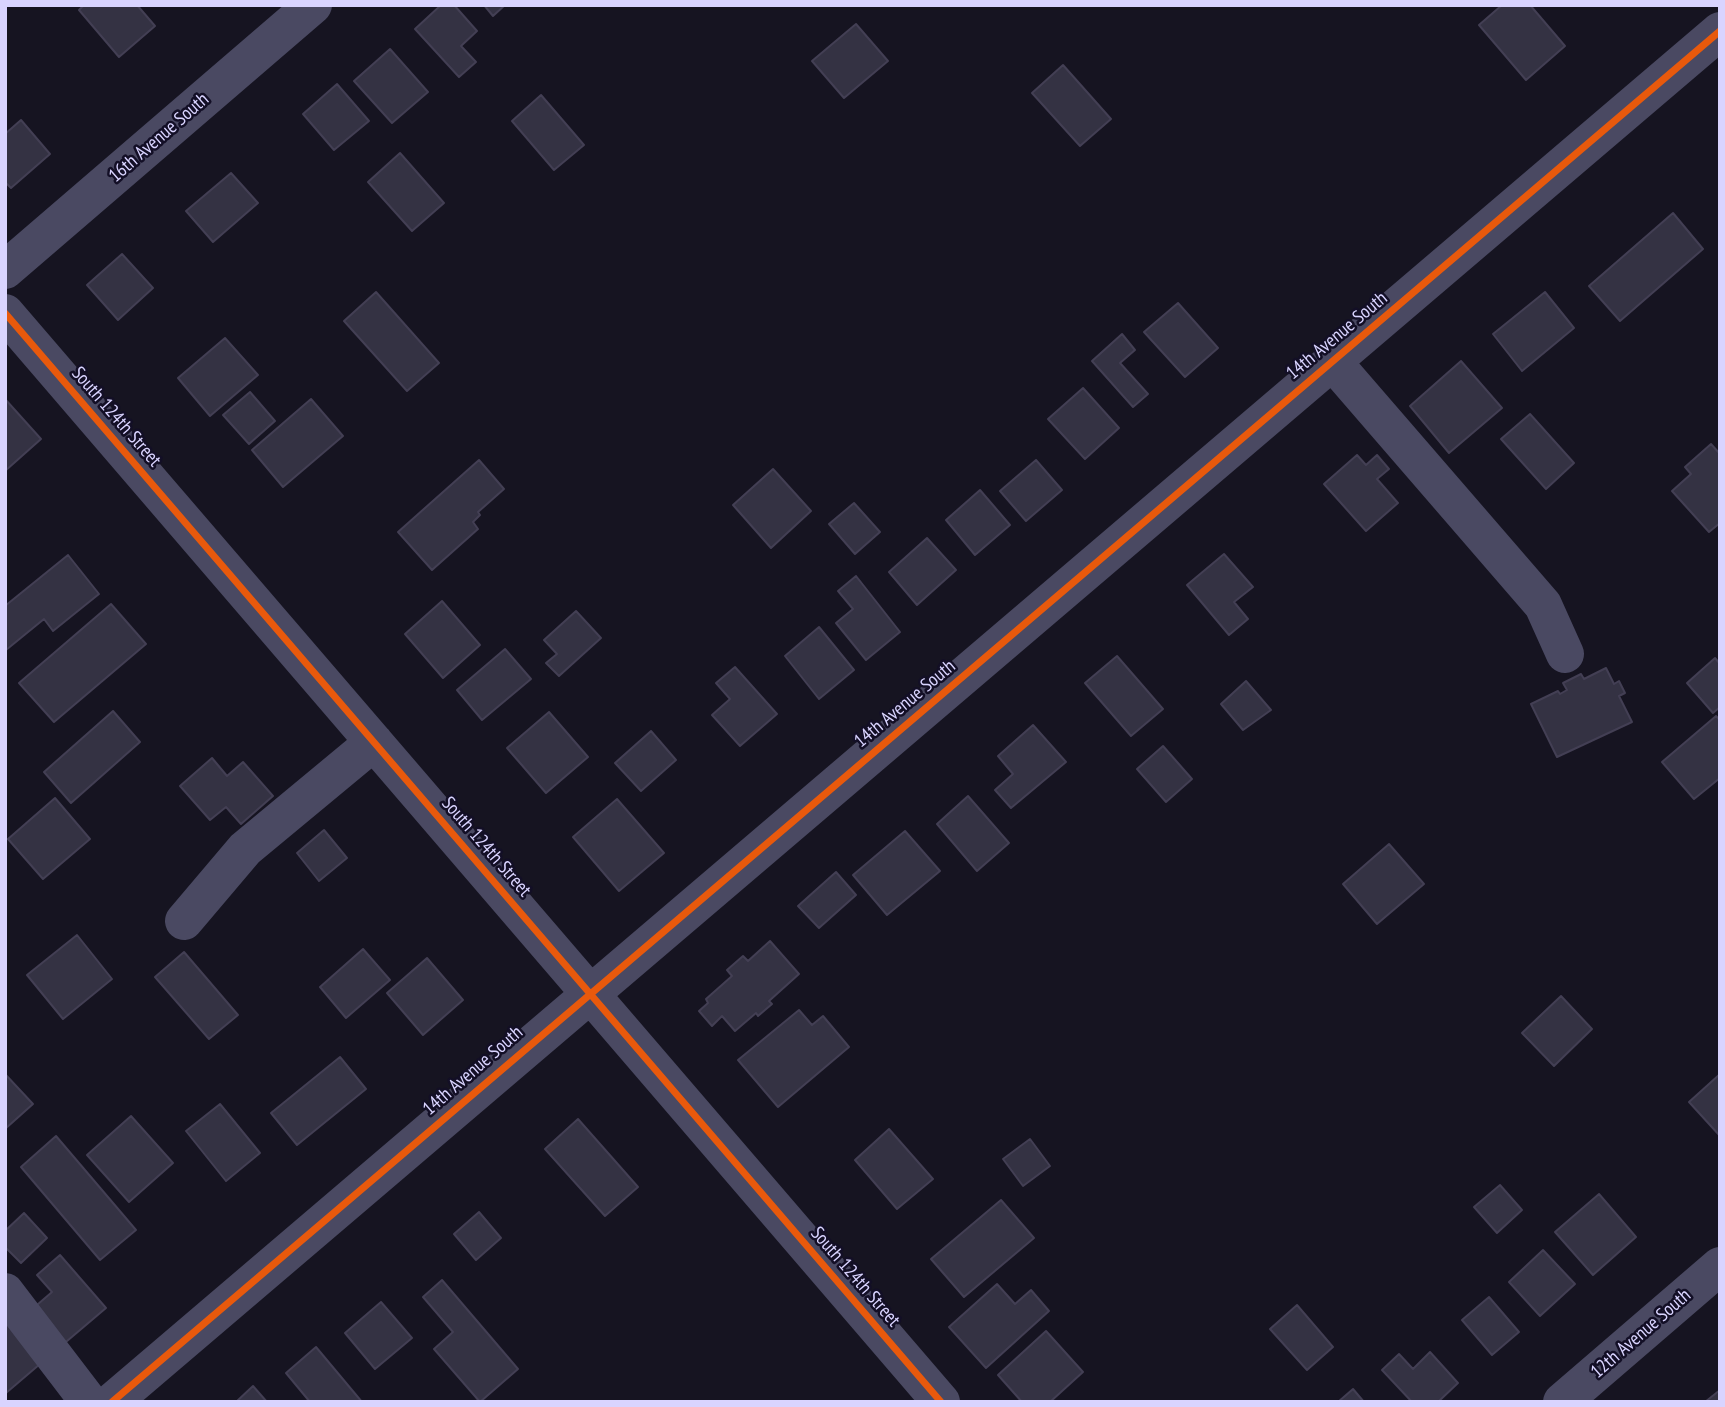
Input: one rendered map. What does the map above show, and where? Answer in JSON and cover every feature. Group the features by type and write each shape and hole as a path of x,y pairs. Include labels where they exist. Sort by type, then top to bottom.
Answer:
{"street":[{"name":"16th Avenue South","path":"5,271 313,5"},
{"name":"14th Avenue South","path":"112,1402 1720,31"},
{"name":"South 124th Street","path":"5,313 941,1402"},
{"path":"1332,361 1543,605 1565,654"},
{"path":"184,921 245,849 374,742"},
{"name":"12th Avenue South","path":"1562,1402 1720,1266"},
{"path":"5,1292 89,1402"}],"building":[{"path":"84,5 137,5 155,26 119,57 79,10"},
{"path":"441,5 454,5 477,31 461,46 476,62 459,77 415,29"},
{"path":"484,5 505,5 493,16"},
{"path":"1502,5 1530,5 1565,46 1526,80 1479,25"},
{"path":"856,24 888,61 844,98 812,61"},
{"path":"390,49 428,92 392,123 354,81"},
{"path":"1063,65 1111,119 1080,146 1032,93"},
{"path":"337,84 369,121 334,150 303,114"},
{"path":"541,95 584,145 554,170 512,121"},
{"path":"21,120 50,154 11,188 5,182 5,134"},
{"path":"400,153 444,203 412,231 368,182"},
{"path":"231,173 258,203 213,242 186,211"},
{"path":"1673,213 1703,249 1620,321 1589,286"},
{"path":"122,254 153,288 118,320 87,285"},
{"path":"376,292 439,363 407,391 344,321"},
{"path":"1545,292 1574,328 1522,371 1493,334"},
{"path":"1178,303 1218,348 1185,377 1144,332"},
{"path":"1122,334 1135,350 1120,363 1148,394 1133,407 1092,361"},
{"path":"225,338 258,375 210,416 178,378"},
{"path":"1461,361 1502,408 1449,453 1410,406"},
{"path":"1083,388 1119,428 1085,459 1048,419"},
{"path":"250,392 275,421 249,444 223,415"},
{"path":"5,399 41,439 5,471"},
{"path":"311,399 343,436 283,487 252,450"},
{"path":"1530,414 1574,463 1546,489 1501,439"},
{"path":"1711,444 1720,454 1720,523 1709,532 1672,491 1691,474 1685,467"},
{"path":"1357,455 1366,465 1377,455 1389,469 1377,479 1398,503 1366,531 1324,484"},
{"path":"479,460 504,489 478,512 480,515 473,522 478,529 432,570 398,532"},
{"path":"1036,460 1062,490 1026,521 1000,491"},
{"path":"773,469 811,511 771,548 733,505"},
{"path":"980,490 1010,525 975,555 946,520"},
{"path":"854,503 880,532 855,554 829,524"},
{"path":"927,538 956,570 917,605 889,572"},
{"path":"1224,554 1253,587 1234,602 1248,619 1229,635 1187,585"},
{"path":"68,555 99,594 53,631 44,619 6,650 5,606"},
{"path":"856,576 900,632 866,660 836,623 853,609 838,591"},
{"path":"442,601 480,645 443,678 405,634"},
{"path":"111,604 146,644 54,722 19,683"},
{"path":"576,611 601,638 559,676 546,663 557,654 544,640"},
{"path":"819,627 854,670 819,699 785,656"},
{"path":"505,649 531,679 482,720 457,690"},
{"path":"1117,656 1163,709 1131,736 1085,683"},
{"path":"1715,658 1720,664 1720,707 1713,713 1687,683"},
{"path":"735,667 777,714 740,746 712,715 730,699 716,683"},
{"path":"1606,668 1614,684 1619,681 1625,693 1619,696 1632,722 1557,757 1531,704 1558,691 1560,694 1567,690 1563,683 1581,674 1584,679"},
{"path":"1246,681 1271,710 1243,730 1221,704"},
{"path":"113,711 140,742 71,803 44,772"},
{"path":"549,712 588,757 546,793 507,748"},
{"path":"1716,716 1720,720 1720,778 1694,799 1662,762"},
{"path":"1033,725 1066,762 1011,808 995,790 1013,774 998,756"},
{"path":"651,731 676,760 641,791 615,763"},
{"path":"1163,746 1192,779 1166,802 1137,769"},
{"path":"212,758 227,776 243,762 273,796 241,824 226,807 210,820 180,786"},
{"path":"968,796 1009,843 977,871 937,824"},
{"path":"55,798 90,839 43,879 8,839"},
{"path":"617,799 664,853 619,891 573,837"},
{"path":"324,830 347,858 319,881 297,853"},
{"path":"905,831 940,871 887,915 853,875"},
{"path":"1389,844 1424,884 1377,924 1343,884"},
{"path":"836,872 856,895 819,928 798,906"},
{"path":"77,935 112,979 63,1019 27,975"},
{"path":"770,941 799,974 769,1001 772,1004 758,1016 756,1013 735,1031 722,1016 712,1026 699,1011 708,1003 706,999 732,976 727,970 743,956 748,961"},
{"path":"363,949 390,980 346,1018 320,987"},
{"path":"184,952 238,1015 209,1039 155,977"},
{"path":"427,958 463,1000 423,1035 387,993"},
{"path":"1561,996 1592,1029 1554,1066 1522,1033"},
{"path":"799,1010 812,1025 823,1016 849,1047 778,1107 738,1060"},
{"path":"340,1057 366,1089 297,1145 271,1113"},
{"path":"5,1074 33,1104 5,1129"},
{"path":"1720,1074 1720,1136 1689,1102"},
{"path":"220,1104 260,1153 226,1181 186,1131"},
{"path":"131,1116 173,1163 129,1202 87,1155"},
{"path":"578,1119 638,1187 605,1216 545,1149"},
{"path":"889,1129 933,1179 897,1209 855,1160"},
{"path":"56,1136 136,1230 100,1260 21,1167"},
{"path":"1030,1139 1050,1166 1023,1186 1003,1159"},
{"path":"1500,1185 1522,1210 1497,1233 1474,1207"},
{"path":"1599,1194 1636,1237 1593,1275 1555,1232"},
{"path":"1001,1200 1034,1238 964,1297 931,1259"},
{"path":"479,1212 501,1238 476,1260 454,1234"},
{"path":"24,1213 47,1238 21,1263 5,1247 5,1231"},
{"path":"1543,1250 1575,1284 1540,1316 1509,1282"},
{"path":"60,1255 106,1308 60,1347 30,1311 52,1292 37,1275"},
{"path":"442,1280 518,1369 480,1402 434,1349 453,1332 423,1297"},
{"path":"997,1284 1015,1304 1031,1290 1049,1311 986,1368 949,1327"},
{"path":"1489,1297 1519,1332 1492,1355 1462,1320"},
{"path":"381,1302 412,1338 375,1369 345,1333"},
{"path":"1297,1305 1333,1347 1307,1370 1270,1329"},
{"path":"5,1310 47,1358 6,1393 5,1393"},
{"path":"1046,1331 1083,1372 1050,1402 1022,1402 998,1375"},
{"path":"316,1347 362,1402 310,1402 286,1373"},
{"path":"1430,1352 1458,1383 1438,1402 1412,1402 1382,1370 1399,1354 1413,1369"},
{"path":"253,1386 267,1402 236,1402"},
{"path":"1353,1389 1364,1402 1338,1402"},
{"path":"1720,1390 1720,1402 1705,1402"}],"cycle path":[{"path":"112,1402 1720,31"},
{"path":"5,313 941,1402"}]}
